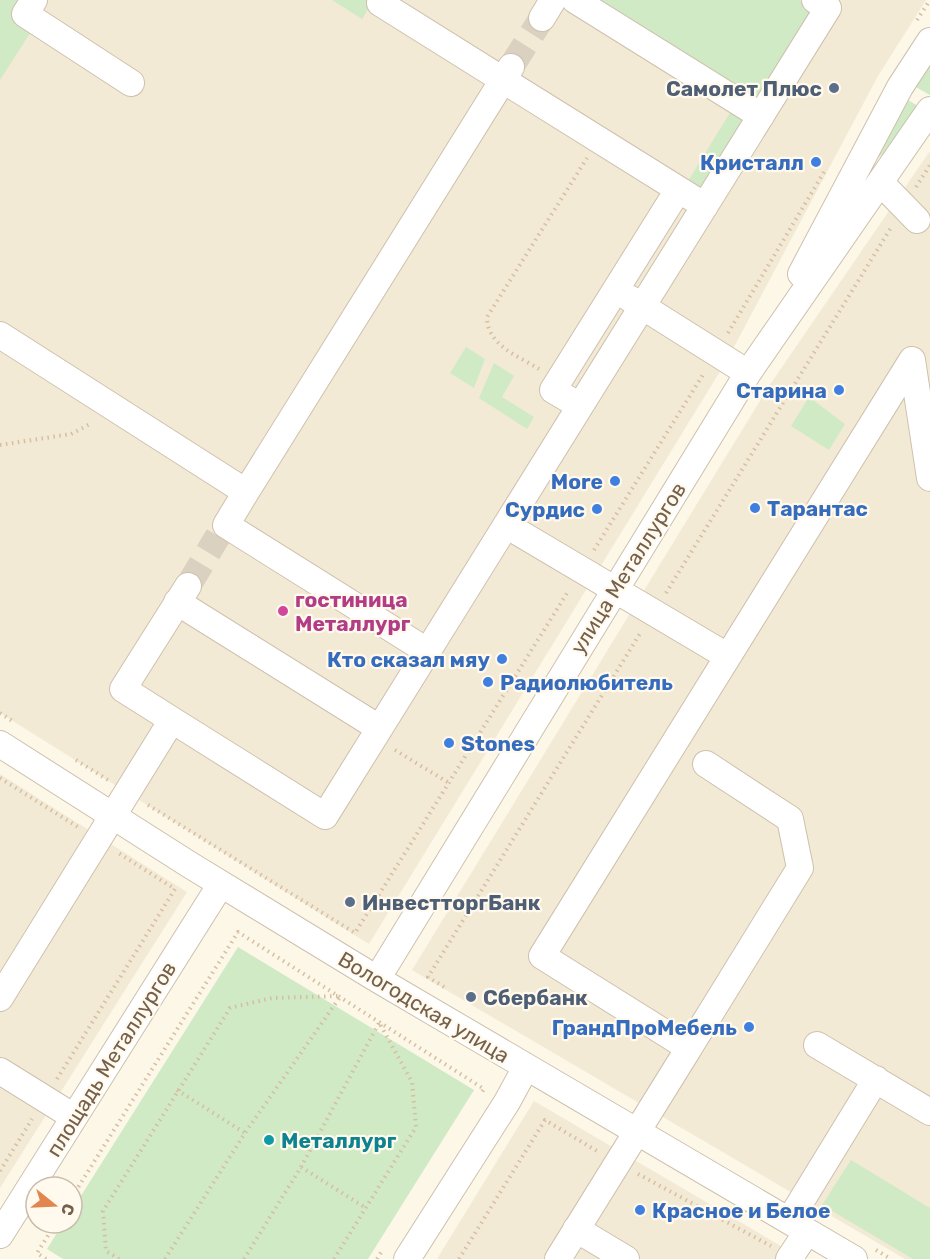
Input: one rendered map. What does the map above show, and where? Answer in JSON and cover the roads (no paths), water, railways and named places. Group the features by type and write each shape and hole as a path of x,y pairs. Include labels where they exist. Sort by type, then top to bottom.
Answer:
{"street":[{"path":"34,0 25,14 131,83"},
{"path":"575,0 761,116"},
{"path":"376,733 183,594 123,689 325,816 828,8 815,0"},
{"path":"379,1 507,74 598,140 705,206"},
{"name":"улица Металлургов","path":"748,373 900,87 930,41"},
{"path":"427,651 222,531 507,74"},
{"name":"улица Металлургов","path":"377,979 748,373 930,110"},
{"path":"881,183 917,220"},
{"path":"580,406 553,390 678,190"},
{"path":"616,290 748,373"},
{"path":"0,335 246,492"},
{"path":"689,1048 542,956 912,360 930,478"},
{"path":"506,525 727,656"},
{"path":"0,998 172,720"},
{"name":"Вологодская улица","path":"0,744 221,884 377,979 854,1259"},
{"path":"558,1259 800,868 790,819 706,764"},
{"name":"площадь Металлургов","path":"0,1235 221,884"},
{"path":"817,1045 930,1112"},
{"path":"407,1259 507,1102 526,1067"},
{"path":"0,1071 74,1117"},
{"path":"790,1258 798,1226 876,1079"},
{"path":"576,1229 626,1259"}],"tunnel":[{"path":"511,67 542,18"},
{"path":"188,586 218,536"}],"place":[{"name":"Самолет Плюс","path":"834,88"},
{"name":"Кристалл","path":"816,162"},
{"name":"Старина","path":"839,390"},
{"name":"More","path":"615,481"},
{"name":"Тарантас","path":"755,508"},
{"name":"Сурдис","path":"597,509"},
{"name":"гостиница Металлург","path":"283,611"},
{"name":"Кто сказал мяу","path":"502,659"},
{"name":"Радиолюбитель","path":"488,682"},
{"name":"Stones","path":"449,743"},
{"name":"ИнвестторгБанк","path":"350,902"},
{"name":"Сбербанк","path":"471,997"},
{"name":"ГрандПроМебель","path":"749,1027"},
{"name":"Металлург","path":"269,1140"},
{"name":"Красное и Белое","path":"640,1210"}]}
